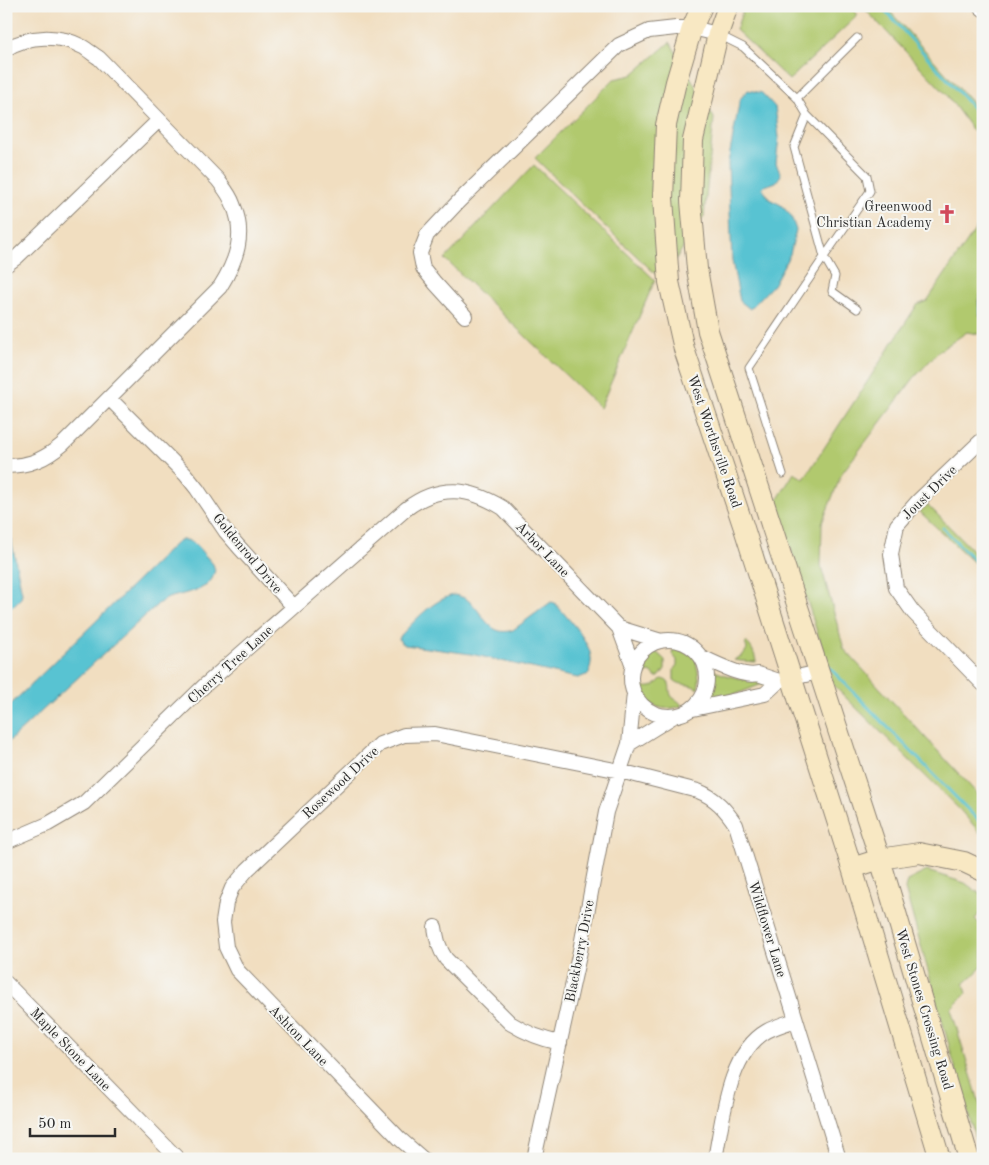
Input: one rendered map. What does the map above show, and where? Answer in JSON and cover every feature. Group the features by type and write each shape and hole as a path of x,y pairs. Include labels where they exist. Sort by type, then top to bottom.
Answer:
{"main road":[{"name":"West Worthsville Road","path":"702,6 692,28 666,125 663,198 669,282 684,349 743,525 785,679 852,868"},
{"name":"West Worthsville Road","path":"728,6 718,34 693,140 691,201 697,269 708,331 880,859"},
{"path":"852,868 880,859 919,853 964,862 983,871"},
{"name":"West Stones Crossing Road","path":"880,859 969,1159"},
{"name":"West Stones Crossing Road","path":"852,868 940,1159"}],"street":[{"path":"465,316 434,283 423,268 420,252 427,235 619,45 649,31 676,28 692,28 718,34"},
{"path":"6,48 27,39 44,37 66,40 82,46 99,58 218,180 234,204 240,239 229,273 220,287 63,444 37,462 19,466 6,466"},
{"path":"6,265 17,257 159,120"},
{"name":"Goldenrod Drive","path":"109,398 185,474 226,532 294,607"},
{"name":"Joust Drive","path":"983,439 918,501 897,524 891,554 896,588 913,612 983,684"},
{"name":"Arbor Lane","path":"455,492 464,491 475,494 503,508 619,628 633,666"},
{"name":"Cherry Tree Lane","path":"6,842 48,824 84,803 204,686 415,502 436,492 455,492"},
{"name":"Arbor Lane","path":"619,628 662,641"},
{"path":"633,666 649,646 662,641 673,640 684,643 701,657 706,667 708,678 706,690 701,700 684,714 662,716 651,712 641,704 634,693"},
{"path":"701,657 742,673 785,679 819,672"},
{"name":"Blackberry Drive","path":"534,1159 580,950 606,812 629,744 634,693 631,675 633,666"},
{"path":"692,708 765,694 785,679"},
{"path":"629,744 674,716"},
{"name":"Rosewood Drive","path":"232,888 247,870 380,744 395,738 412,734 434,734 620,771"},
{"name":"Wildflower Lane","path":"620,771 705,794 721,805 736,825 839,1159"},
{"name":"Ashton Lane","path":"232,888 226,903 223,922 226,948 237,970 400,1139 424,1159"},
{"path":"435,927 437,942 446,959 510,1023 542,1039 560,1043"},
{"name":"Maple Stone Lane","path":"6,983 178,1159"},
{"path":"715,1159 726,1101 735,1070 752,1042 767,1031 796,1020"}],"lane":[{"path":"718,34 742,47 797,98 807,115 867,176 870,191 749,368 783,474"},
{"path":"797,98 857,38"},
{"path":"807,115 794,147 824,257 835,276 832,291 857,309"}],"green space":[{"path":"744,6 851,6 858,15 789,80 736,30"},
{"path":"862,6 885,6 983,115 983,136 973,131 947,95"},
{"path":"670,42 714,118 704,216 662,280 535,158 614,79 632,75"},
{"path":"534,165 655,280 600,408 445,259"},
{"path":"983,218 983,290 978,300 979,314 983,320 983,335 967,332 939,351 914,378 842,473 822,523 821,566 844,649 983,800 983,836 960,810 834,686 776,502 794,473 804,479 917,305 927,301"},
{"path":"928,505 983,561 983,571 920,512"},
{"path":"746,642 753,651 756,662 734,660 743,655 747,649"},
{"path":"675,648 688,654 698,653 698,689 674,680 674,669 677,665 677,660 672,654"},
{"path":"655,651 665,660 665,669 659,677 655,677 649,672 641,676 638,674 641,663 645,657"},
{"path":"712,670 739,678 766,682 766,685 762,684 739,693 706,700 708,695 706,687 712,680"},
{"path":"661,679 669,683 672,697 682,706 661,708 650,703 645,698 638,685 652,686"},
{"path":"927,871 965,883 983,896 983,910 975,919 983,927 983,966 964,984 967,993 951,1009 983,1115 983,1159 981,1159 905,889 907,881"}],"water":[{"path":"748,90 762,93 775,107 779,137 776,163 781,175 776,182 762,187 769,199 781,205 791,216 796,230 790,254 773,285 750,309 740,301 732,261 728,163 740,99"},
{"path":"983,290 983,320 978,305"},
{"path":"6,514 22,593 21,598 6,613"},
{"path":"182,540 195,544 213,564 215,570 212,579 207,585 198,590 168,598 159,603 6,744 6,709 177,542"},
{"path":"454,595 469,601 492,628 505,632 513,630 551,602 555,603 584,639 588,647 591,655 589,674 578,678 471,654 401,643 399,639 401,635 425,611 439,601"}],"waterway":[{"path":"881,6 983,120"},
{"path":"943,528 983,569"},
{"path":"824,662 983,825"}],"place":[{"name":"Greenwood Christian Academy","path":"947,214"}]}
